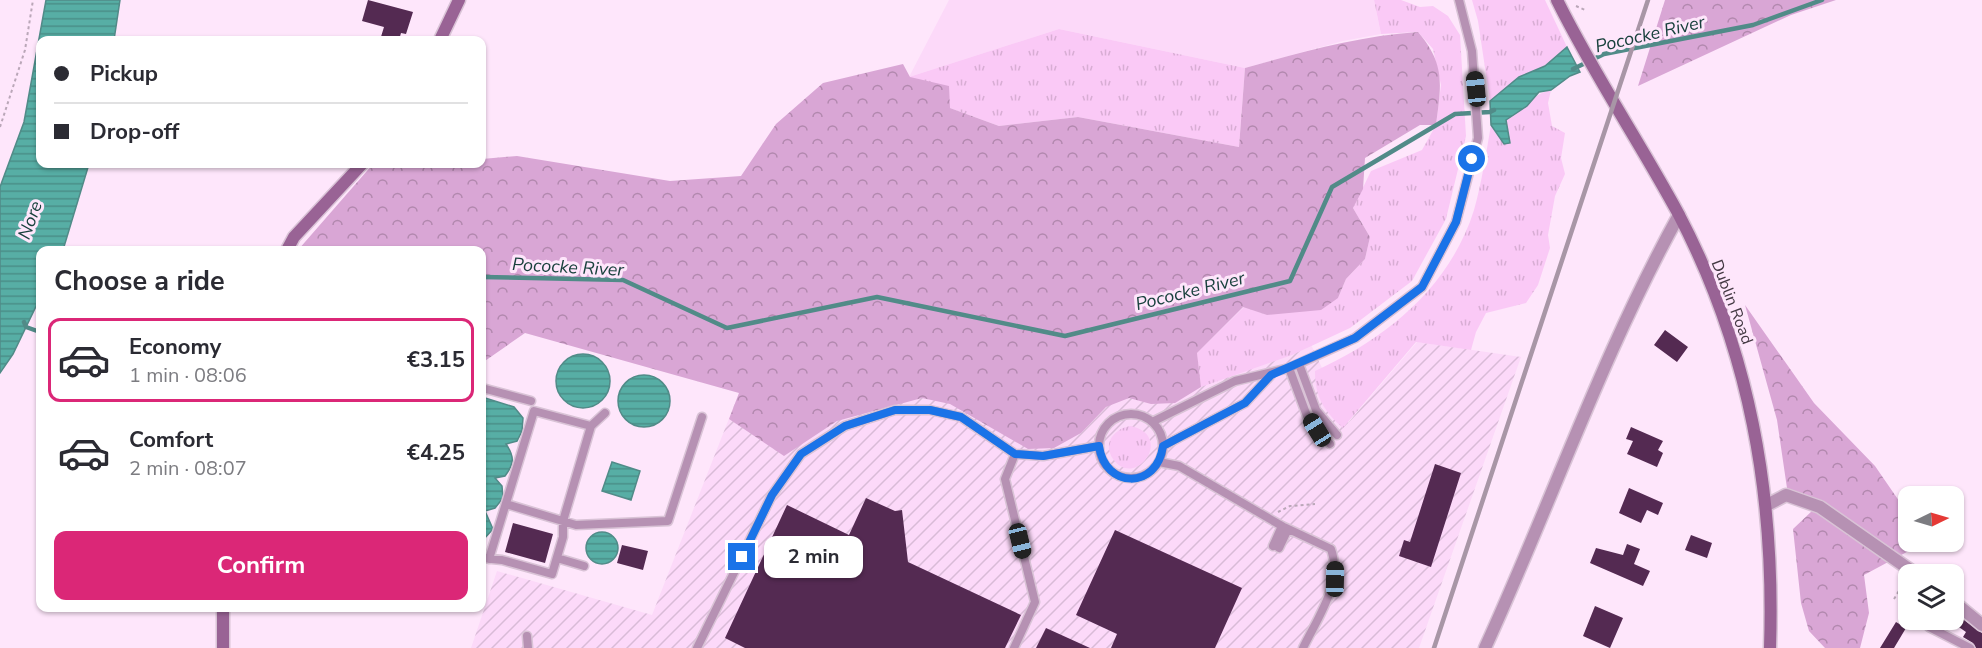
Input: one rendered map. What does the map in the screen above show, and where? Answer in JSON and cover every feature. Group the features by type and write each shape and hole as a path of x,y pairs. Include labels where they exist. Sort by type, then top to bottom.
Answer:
{"main road":[{"path":"442,36 459,0"},
{"name":"Dublin Road","path":"1557,0 1679,215 1738,360 1758,440 1767,505 1771,577 1770,648"},
{"path":"289,246 294,237 358,168"},
{"path":"223,612 223,648"}],"street":[{"path":"1485,648 1571,443 1652,263 1679,215"},
{"path":"1767,505 1786,495 1820,507 1902,564"},
{"path":"1964,610 1982,625"}],"lane":[{"path":"1152,422 1235,381 1271,375 1355,338 1422,287 1456,222 1478,138 1472,51 1459,0"},
{"path":"1299,364 1316,410 1337,435"},
{"path":"1289,368 1307,416 1330,444"},
{"path":"1163,446 1245,403 1271,375"},
{"path":"486,389 532,397 534,411 506,504 486,555"},
{"path":"697,648 772,495 801,454 845,426 895,410 930,410 961,417 1015,454 1043,456 1099,446"},
{"path":"534,411 591,426"},
{"path":"486,558 552,574 563,537 563,521 591,426 605,413"},
{"path":"1123,415 1143,417 1152,422 1158,429 1163,446 1159,462 1143,476 1122,478 1105,466 1099,446 1106,426 1123,415"},
{"path":"506,504 576,525 668,521 702,417"},
{"path":"1014,648 1035,602 1005,479 1015,454"},
{"path":"1159,462 1179,466 1285,527 1331,549 1335,562 1335,579 1303,648"},
{"path":"1276,547 1285,527"},
{"path":"557,558 584,566"},
{"path":"1935,630 1970,648"},
{"path":"527,636 528,648"}],"path":[{"path":"0,127 26,50 33,0"},
{"path":"1576,6 1585,10"},
{"path":"1276,513 1290,506 1315,504"},
{"path":"1894,599 1898,592"}],"shaded area":[{"path":"949,0 1374,0 1381,34 1343,41 1245,68 1059,29 909,77"},
{"path":"1289,298 1348,423 1417,342 1521,357 1419,648 471,648 483,612 486,612 486,604 497,571 652,615 739,393"}],"green space":[{"path":"1374,0 1401,0 1420,7 1433,6 1448,16 1460,35 1466,136 1446,219 1412,281 1350,328 1292,355 1201,387 1197,353 1244,307 1267,315 1338,298 1346,279 1365,259 1370,237 1353,208 1371,171 1422,150 1436,125 1441,85 1433,49 1418,32 1381,34"},
{"path":"1472,0 1545,0 1567,47 1545,66 1519,77 1490,101 1478,21"},
{"path":"1665,0 1836,0 1791,15 1638,86"},
{"path":"1059,29 1245,68 1239,147 1078,117 999,126 950,108 909,77"},
{"path":"1418,32 1433,55 1440,87 1436,125 1420,125 1365,158 1363,189 1353,208 1370,237 1365,259 1346,279 1338,298 1321,310 1267,315 1243,307 1197,353 1201,387 1175,403 1151,404 1129,398 1106,407 1081,433 1054,448 1028,449 950,404 922,398 837,421 784,456 729,419 739,393 525,333 486,360 486,246 301,246 370,168 486,168 486,159 517,156 670,181 741,176 776,124 823,83 903,64 910,77 949,86 950,108 999,126 1078,117 1239,147 1245,68 1352,41"},
{"path":"1551,90 1548,103 1552,126 1565,133 1561,158 1565,174 1555,196 1548,235 1550,248 1538,285 1526,303 1486,313 1476,332 1471,350 1416,342 1343,428 1322,403 1315,380 1315,371 1366,343 1390,326 1432,286 1449,263 1463,238 1474,210 1491,125 1498,136 1510,136 1505,120 1533,98"},
{"path":"1745,305 1814,403 1875,466 1898,499 1898,552 1907,552 1864,575 1869,613 1860,648 1825,648 1809,631 1801,603 1793,529 1813,510 1788,495 1777,420"},
{"path":"1131,426 1144,432 1150,440 1150,449 1147,458 1140,465 1131,468 1122,467 1113,459 1109,447 1115,433"}],"water":[{"path":"46,0 120,0 115,36 40,36"},
{"path":"1567,47 1580,72 1570,76 1551,90 1539,92 1527,106 1506,120 1510,143 1504,144 1491,125 1490,101 1519,77 1545,66"},
{"name":"Nore","path":"36,55 36,168 88,168 64,246 36,246 36,306 13,354 0,373 0,187 24,122"},
{"path":"578,354 588,354 602,362 608,371 610,381 608,391 602,400 588,408 578,408 561,396 556,386 556,376 568,359"},
{"path":"639,375 649,375 663,382 670,401 663,420 649,427 639,427 629,423 622,416 618,406 618,396 622,386 629,379"},
{"path":"486,398 514,407 523,418 522,431 517,441 506,444 511,453 512,464 505,476 495,478 502,486 503,498 495,508 486,511"},
{"path":"612,462 640,471 631,500 602,491"},
{"path":"486,513 493,529 486,537"},
{"path":"602,532 613,537 618,548 613,559 602,564 591,559 586,548 591,537"}],"building":[{"path":"368,0 413,12 406,34 401,33 400,36 381,36 384,27 362,21"},
{"path":"1665,330 1688,347 1677,362 1654,345"},
{"path":"1631,427 1663,441 1658,450 1663,453 1657,467 1627,454 1633,441 1626,439"},
{"path":"1435,464 1461,473 1431,567 1399,556 1404,540 1410,542"},
{"path":"1629,488 1663,503 1658,515 1647,510 1641,523 1619,513"},
{"path":"866,498 895,511 902,510 908,562 1021,615 1005,648 745,648 725,638 787,505 849,535"},
{"path":"513,523 553,534 545,563 505,552"},
{"path":"1115,530 1242,588 1215,648 1111,648 1117,634 1076,615"},
{"path":"1691,535 1712,543 1707,558 1685,550"},
{"path":"1627,544 1640,549 1634,564 1650,571 1643,586 1590,563 1596,548 1623,555"},
{"path":"622,545 648,551 643,570 617,563"},
{"path":"1595,606 1623,618 1610,648 1583,636"},
{"path":"1964,620 1982,633 1982,648 1976,648 1973,643 1963,637 1966,632 1963,630"},
{"path":"1896,622 1898,630 1905,630 1894,648 1880,648"},
{"path":"1046,628 1090,648 1036,648"}],"waterway":[{"name":"Pococke River","path":"1573,69 1604,54 1753,25 1822,0"},
{"name":"Pococke River","path":"486,277 623,280 727,328 877,297 1065,336 1290,281 1332,187 1455,114 1494,110"},
{"name":"Pococke River","path":"24,322 26,327 36,331"}],"railway":[{"path":"1434,648 1648,0"}],"route":[{"path":"742,557 772,495 801,454 845,426 895,410 930,410 961,417 1015,454 1043,456 1099,446 1100,456 1105,466 1113,473 1122,478 1133,479 1143,476 1159,462 1163,446 1245,403 1271,375 1355,338 1422,287 1456,222 1472,159"}]}
